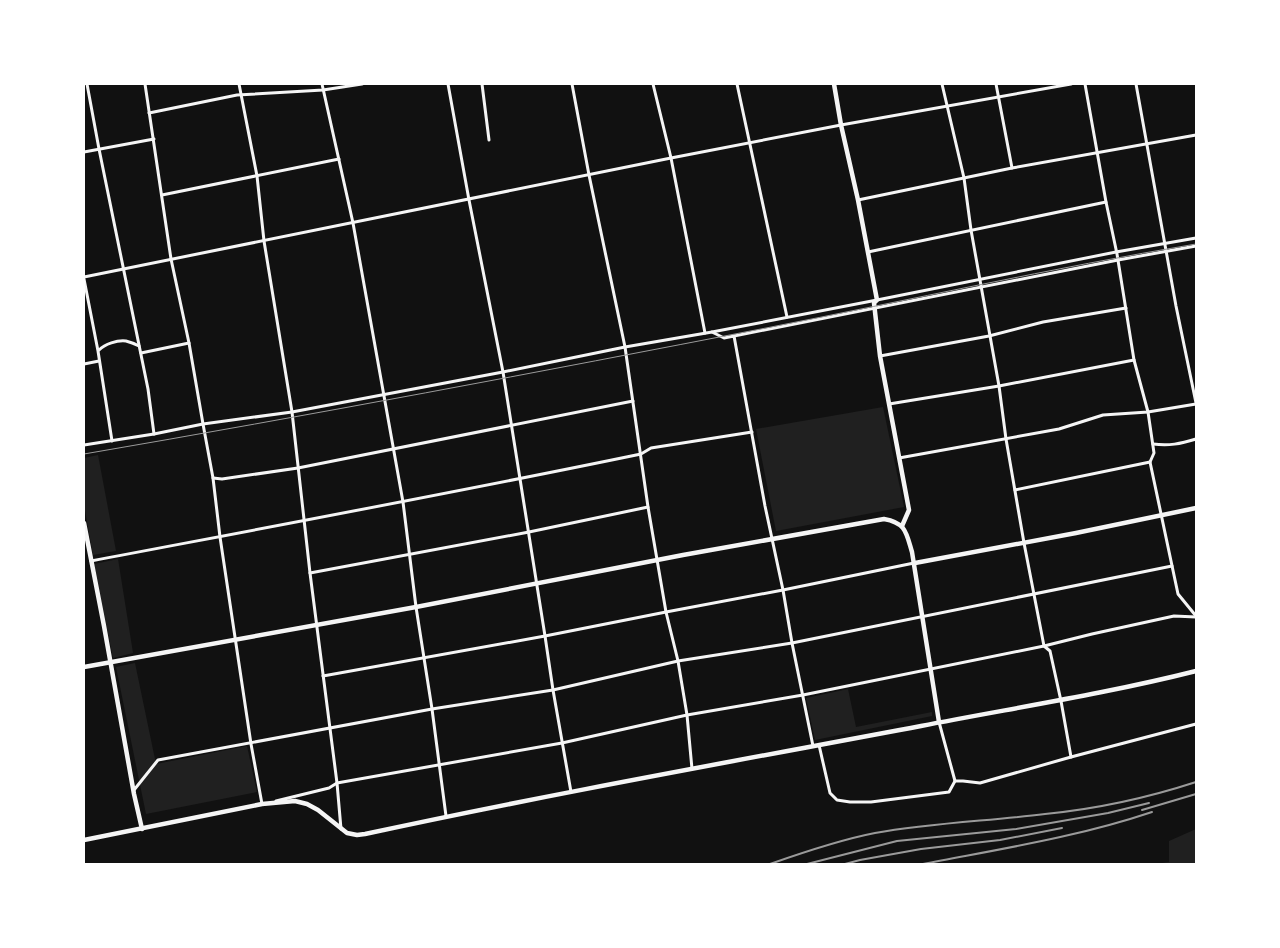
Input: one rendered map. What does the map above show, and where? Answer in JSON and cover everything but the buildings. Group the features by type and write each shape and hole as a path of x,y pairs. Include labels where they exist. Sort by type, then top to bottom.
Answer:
{"street":[{"path":"87,84 140,346 154,434"},
{"path":"145,84 171,259 189,343 213,478 251,744 262,804"},
{"path":"239,84 257,176 264,241 292,412 341,829"},
{"path":"322,84 354,223 403,502 446,816"},
{"path":"149,112 237,95 323,90 362,84"},
{"path":"448,84 469,200 504,372 552,690 570,792"},
{"path":"482,84 489,140"},
{"path":"572,84 625,347 648,507 666,612 678,661 687,715 692,769"},
{"path":"653,84 671,158 705,333"},
{"path":"737,84 787,317"},
{"path":"834,84 877,300 874,304 880,356 909,510 902,526"},
{"path":"942,84 964,178 971,230 999,386 1006,439 1034,595 1044,646 1050,650 1071,757"},
{"path":"996,84 1012,168"},
{"path":"112,441 84,278 671,158 841,125 1071,84"},
{"path":"1085,84 1118,260 1134,360 1148,412 1154,453 1150,462 1178,594 1196,617"},
{"path":"899,458 1059,429 1103,416 1148,412 1196,403 1164,243 1148,143 1136,84"},
{"path":"858,200 1012,168 1196,136"},
{"path":"84,152 154,139"},
{"path":"162,196 339,159"},
{"path":"868,252 1106,202"},
{"path":"84,445 203,424 292,412 1196,238"},
{"path":"712,332 724,338 1196,246"},
{"path":"880,356 990,336 1042,322 1126,308"},
{"path":"84,667 416,607 773,539 884,520 895,521 907,533 914,563 940,722 955,781 949,792 871,802 837,800 830,793 802,695 783,590 773,539 765,506 734,336"},
{"path":"98,351 100,348 112,343 126,341 140,346"},
{"path":"141,353 189,343"},
{"path":"889,404 999,386 1134,360"},
{"path":"84,364 99,361"},
{"path":"213,478 222,480 298,468 633,401"},
{"path":"91,561 521,479 641,454 651,448 752,432"},
{"path":"1152,444 1166,446 1182,444 1196,439"},
{"path":"1015,490 1150,462"},
{"path":"310,573 529,532 648,507"},
{"path":"323,676 545,636 1196,508"},
{"path":"84,524 111,662 133,790 142,829"},
{"path":"133,790 158,760 432,709 552,690 678,661 792,643 1172,566"},
{"path":"84,840 262,804 329,788 337,783 562,743 687,715 802,695 1044,646 1174,616 1196,617"},
{"path":"262,804 295,801 307,804 318,810 347,833 357,835 446,816 816,745 1061,701 1196,672"},
{"path":"955,781 980,783 1196,724"}],"shaded area":[{"path":"883,407 904,507 776,531 756,429"},
{"path":"98,455 116,551 93,555 84,505 84,458"},
{"path":"118,559 133,653 113,658 94,564"},
{"path":"135,663 156,764 247,746 257,792 146,814 116,667"},
{"path":"848,689 856,727 932,712 932,716 815,740 806,698"},
{"path":"1196,829 1196,864 1155,864 1169,862 1169,841"}],"tram line":[{"path":"84,454 511,377 1088,263 1196,244"}],"railway":[{"path":"770,864 835,843 875,833 1102,806 1140,798 1196,782"},
{"path":"1142,810 1196,794"},
{"path":"807,864 897,841 1016,829 1108,813 1149,803"},
{"path":"923,864 1010,848 1096,829 1152,812"},
{"path":"845,864 921,849 1000,840 1062,828"}]}
